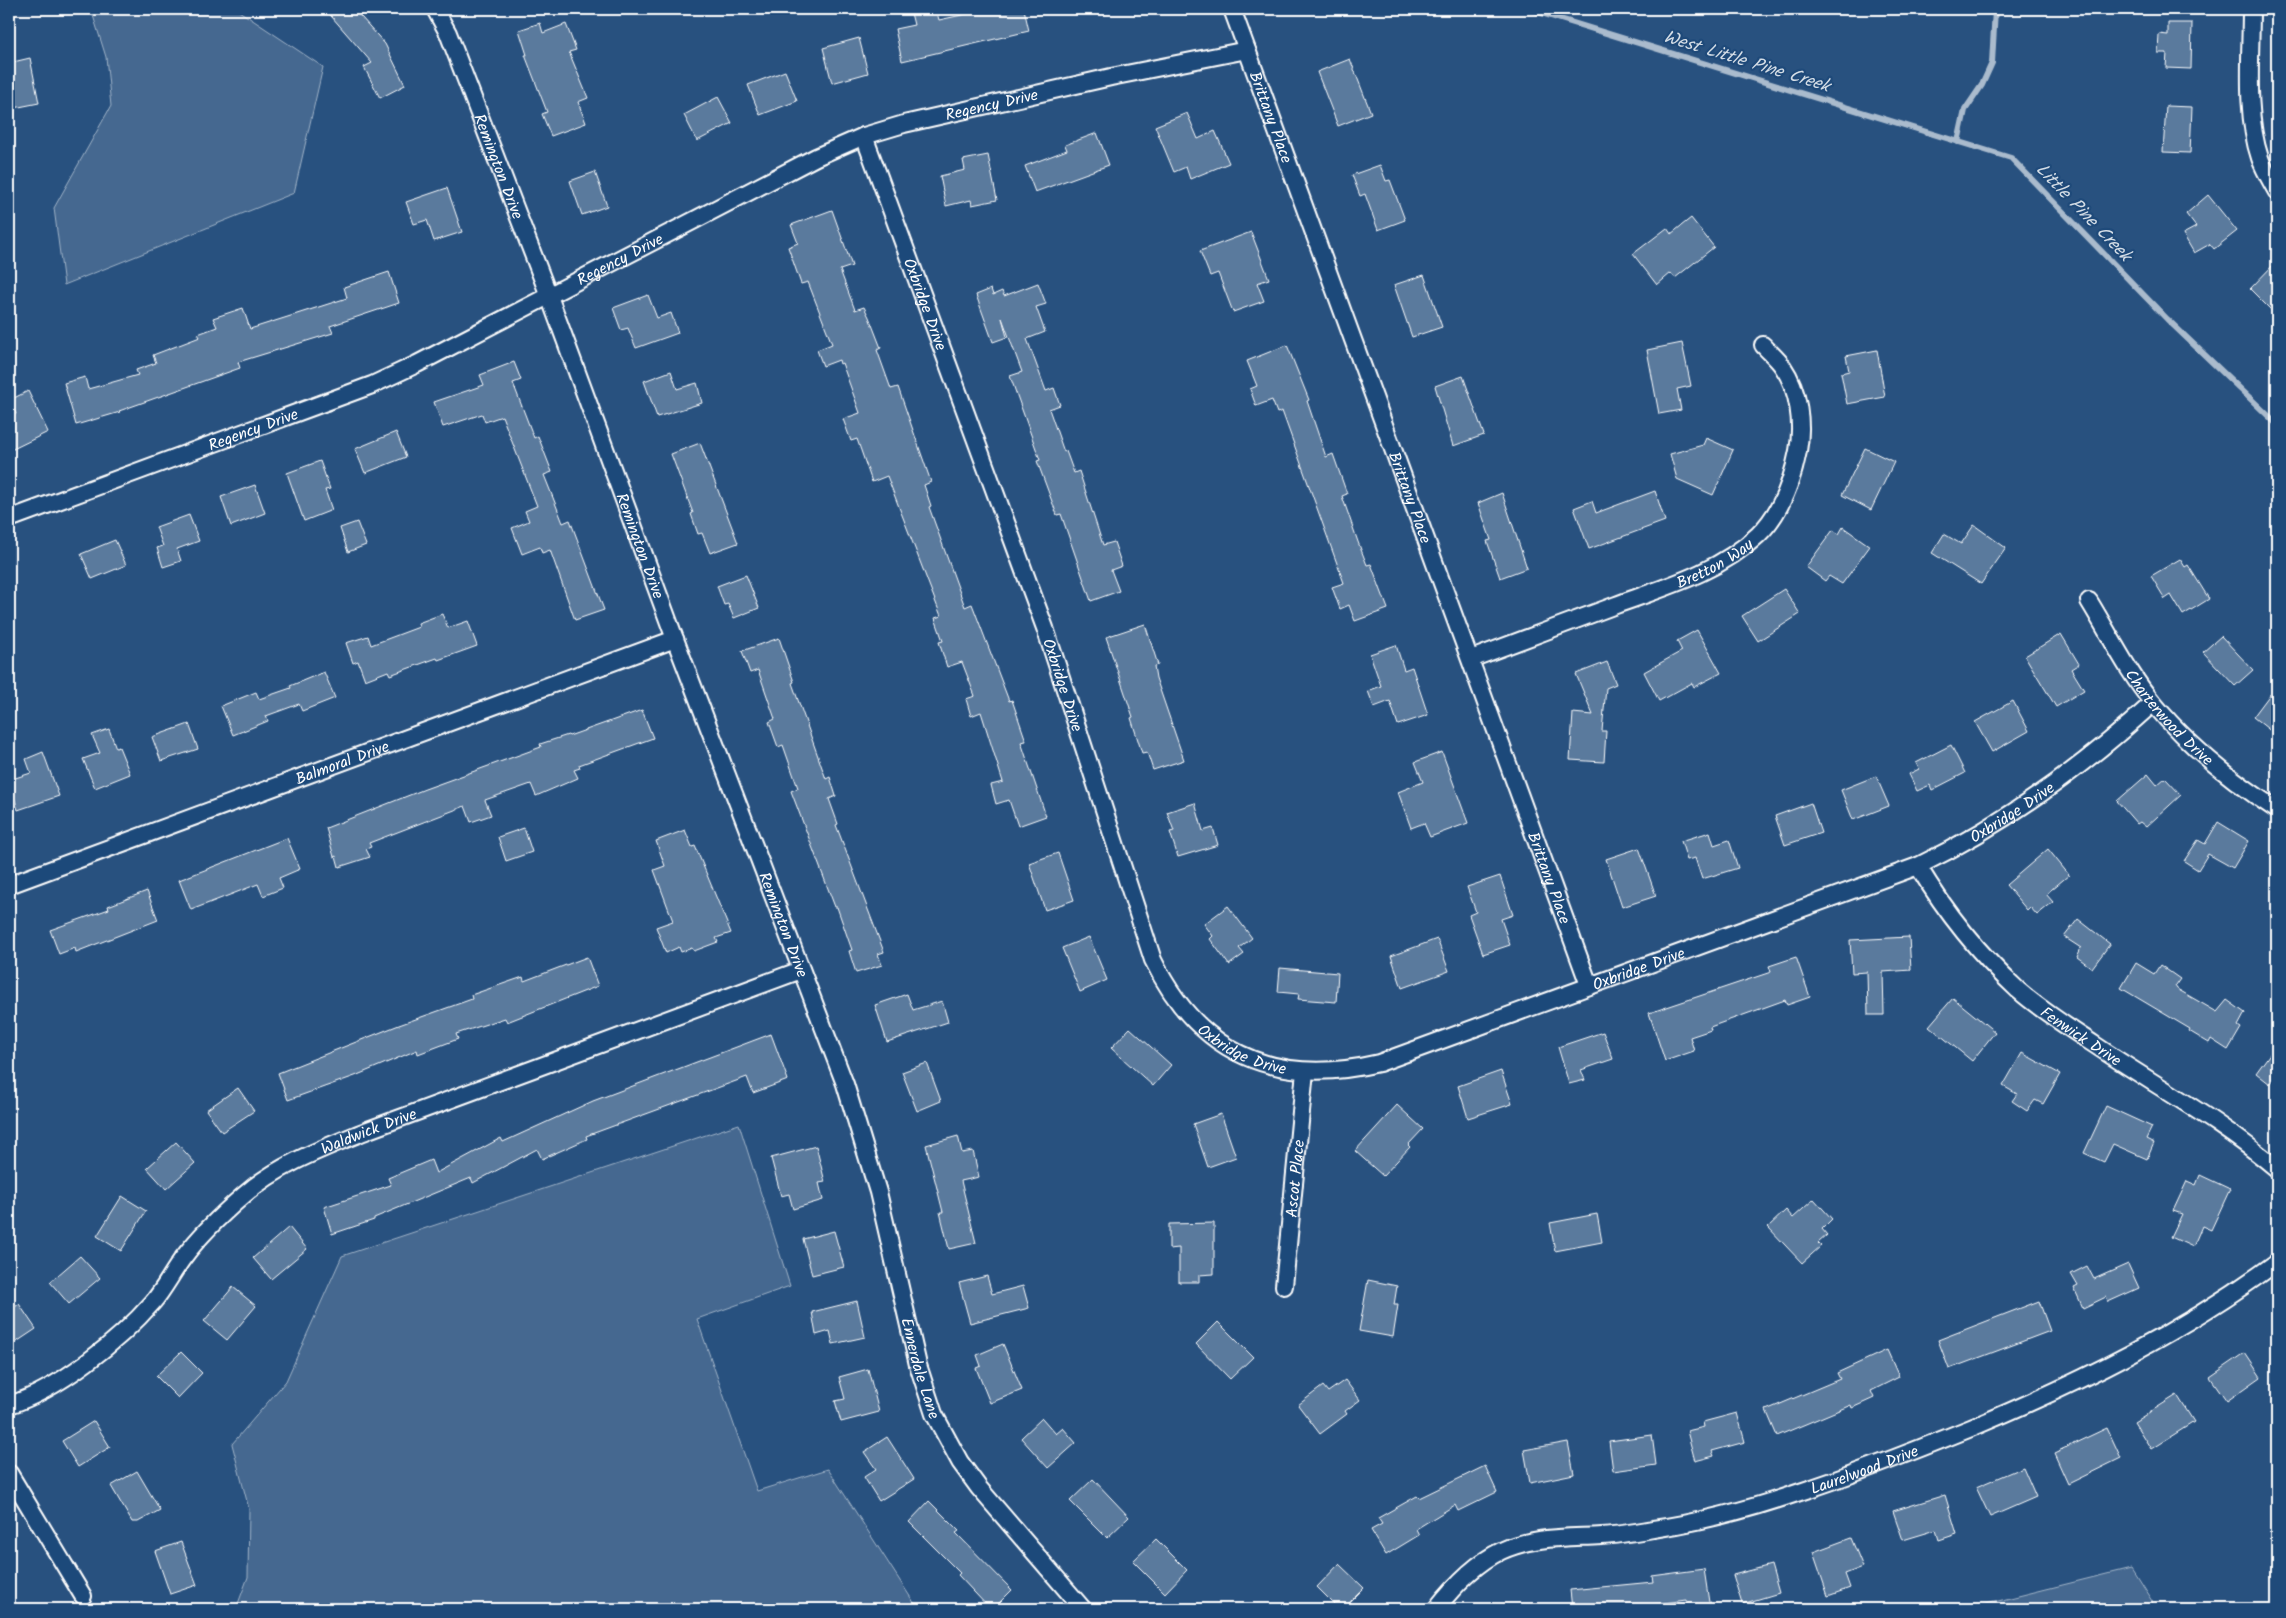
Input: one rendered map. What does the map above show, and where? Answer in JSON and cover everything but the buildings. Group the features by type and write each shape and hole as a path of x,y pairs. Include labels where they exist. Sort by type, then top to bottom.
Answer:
{"street":[{"name":"Remington Drive","path":"435,9 448,33 549,296 675,639 845,1084"},
{"name":"Brittany Place","path":"1232,9 1589,985"},
{"path":"2251,9 2251,92 2255,133 2260,156 2277,192"},
{"name":"Regency Drive","path":"9,519 372,385 808,162 864,136 951,112 1247,50"},
{"name":"Oxbridge Drive","path":"864,136 1045,628 1153,960 1184,1011 1216,1040 1255,1062 1278,1068 1305,1071 1340,1070 1379,1063 1918,866 1981,833 2022,806 2079,764 2152,703"},
{"name":"Bretton Way","path":"1470,659 1685,580 1728,558 1759,534 1782,502 1795,465 1800,440 1799,420 1791,382 1783,366 1763,345"},
{"name":"Charterwood Drive","path":"2089,601 2152,703 2196,750 2277,810"},
{"name":"Balmoral Drive","path":"9,884 675,639"},
{"name":"Fenwick Drive","path":"1918,866 1944,907 1996,968 2019,990 2067,1027 2232,1132 2277,1169"},
{"name":"Waldwick Drive","path":"9,1405 20,1402 46,1388 118,1339 154,1301 184,1258 217,1220 245,1194 270,1175 303,1157 368,1130 801,970"},
{"name":"Ascot Place","path":"1284,1286 1305,1071"},
{"name":"Ennerdale Lane","path":"845,1084 878,1192 918,1364 934,1414 960,1462 979,1488 1083,1609"},
{"name":"Laurelwood Drive","path":"1436,1609 1464,1578 1501,1551 1548,1538 1606,1536 1655,1529 1746,1509 1796,1494 1871,1467 1973,1427 2050,1395 2170,1334 2214,1307 2277,1262"},
{"path":"9,1473 83,1596"}],"shaded area":[{"path":"91,9 236,9 323,67 294,193 64,285 54,208 111,106 106,57"},
{"path":"739,1124 790,1286 697,1319 757,1491 828,1469 918,1609 236,1609 248,1577 249,1509 232,1444 286,1381 342,1256"},
{"path":"2131,1568 2157,1609 1966,1609"}],"waterway":[{"name":"West Little Pine Creek","path":"1528,9 2011,158 2167,319 2277,424"},
{"name":"Little Pine Creek","path":"1958,142 1965,110 1982,85 1992,63 1995,9"}]}
